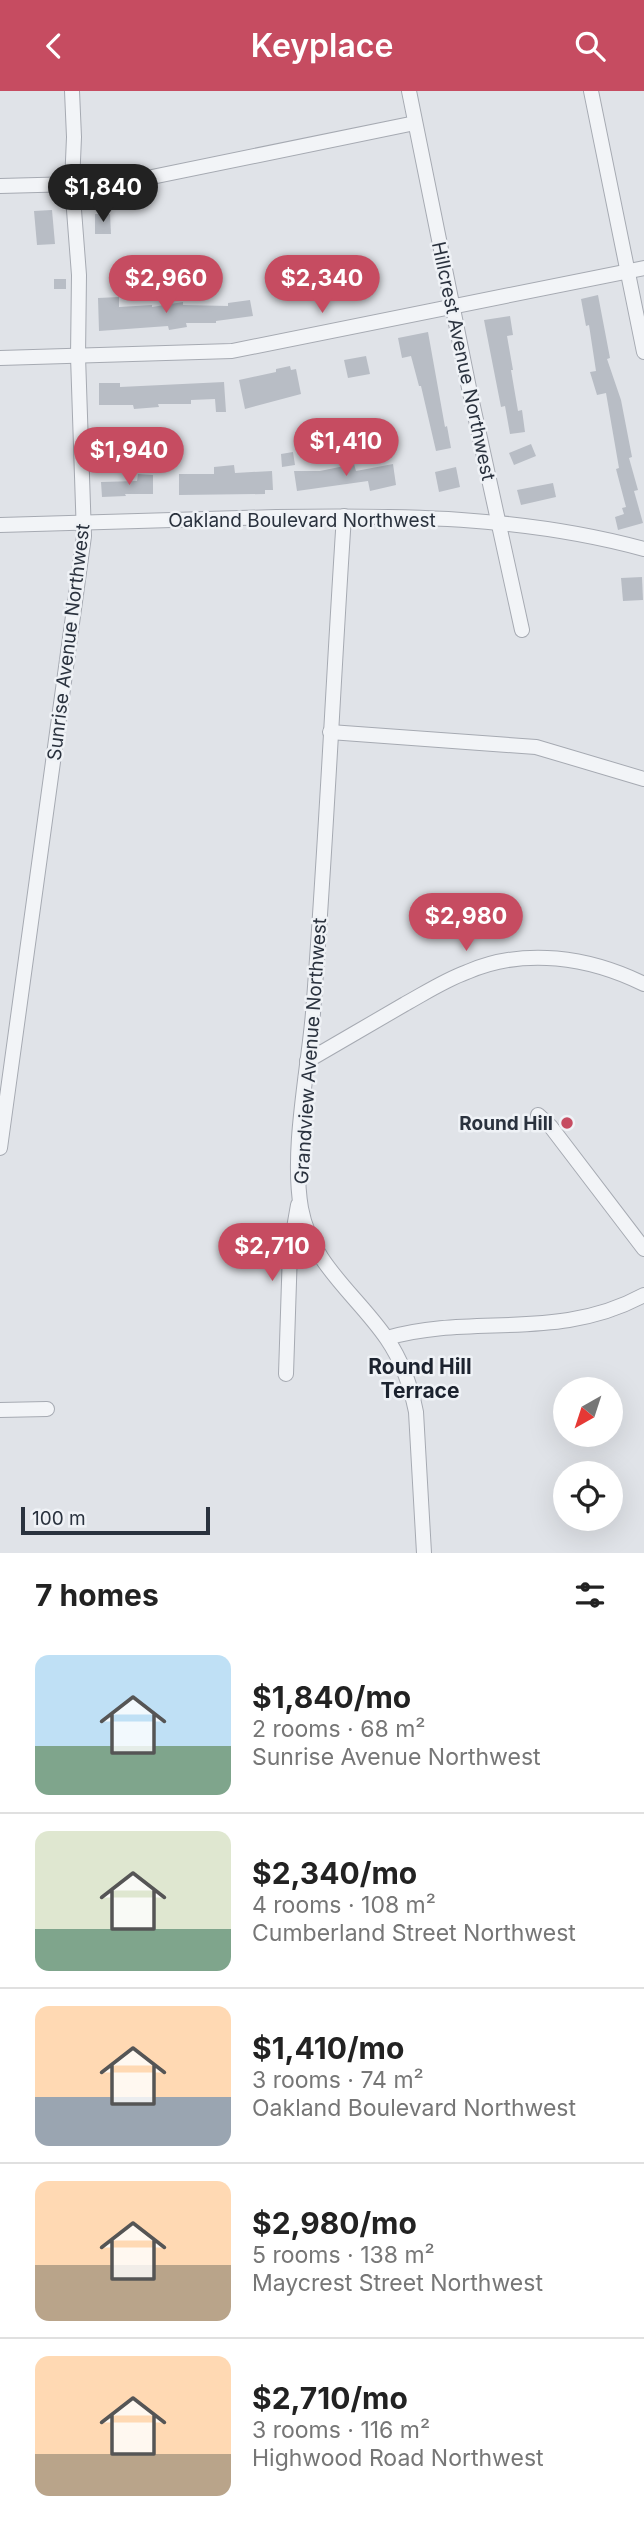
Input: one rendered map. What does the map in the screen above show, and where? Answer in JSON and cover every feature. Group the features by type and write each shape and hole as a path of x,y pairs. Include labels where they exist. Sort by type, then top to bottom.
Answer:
{"street":[{"name":"Sunrise Avenue Northwest","path":"0,1148 84,523 78,356 78,244 72,184 72,91"},
{"name":"Hillcrest Avenue Northwest","path":"409,91 497,523 522,630"},
{"path":"591,91 644,352"},
{"path":"0,186 148,178 415,123"},
{"path":"0,358 232,351 644,268"},
{"name":"Oakland Boulevard Northwest","path":"0,525 344,516 497,523 562,531 644,549"},
{"name":"Grandview Avenue Northwest","path":"344,516 313,1014 299,1166 300,1197 305,1225 321,1259 387,1338 403,1368 416,1412 424,1553"},
{"path":"330,732 537,747 644,779"},
{"path":"307,1061 448,981 492,964 539,957 578,960 607,968 644,984"},
{"path":"538,1115 551,1126 644,1249"},
{"path":"286,1374 290,1251 293,1223 300,1197"},
{"path":"387,1338 425,1329 556,1322 590,1316 644,1295"},
{"path":"0,1410 47,1409"}],"building":[{"path":"52,210 55,244 37,245 34,211"},
{"path":"95,214 110,214 111,234 95,234"},
{"path":"54,279 66,279 66,289 54,289"},
{"path":"598,295 610,358 607,359 621,400 632,457 629,458 638,490 634,491 643,523 618,530 615,517 624,514 622,508 626,507 616,469 619,468 606,393 597,395 590,372 596,371 589,325 586,326 581,299"},
{"path":"119,297 119,307 152,307 183,302 183,305 228,306 228,303 250,300 253,316 216,323 186,323 187,327 169,330 168,326 99,331 98,298"},
{"path":"510,316 513,335 507,336 511,370 518,411 522,410 525,432 510,434 505,406 501,407 484,320"},
{"path":"428,332 451,448 436,451 411,356 402,358 398,338"},
{"path":"366,356 370,374 348,378 344,360"},
{"path":"290,366 291,370 296,369 301,394 245,409 239,380"},
{"path":"224,382 226,412 216,412 215,399 134,409 133,405 99,405 99,383 120,383 120,387"},
{"path":"531,444 536,456 514,465 509,453"},
{"path":"293,452 295,465 282,467 281,454"},
{"path":"354,464 356,471 393,464 396,485 370,491 368,481 297,491 294,471 320,471"},
{"path":"234,465 235,473 272,471 273,490 265,490 265,494 179,495 179,474 214,474 214,467"},
{"path":"456,467 460,487 439,492 435,472"},
{"path":"138,474 153,475 153,494 102,497 101,482 137,481"},
{"path":"553,483 556,497 521,505 517,490"},
{"path":"642,577 643,600 623,601 621,578"}],"place":[{"name":"Round Hill","path":"567,1123"}],"district":[{"name":"Round Hill Terrace","path":"420,1379"}]}
